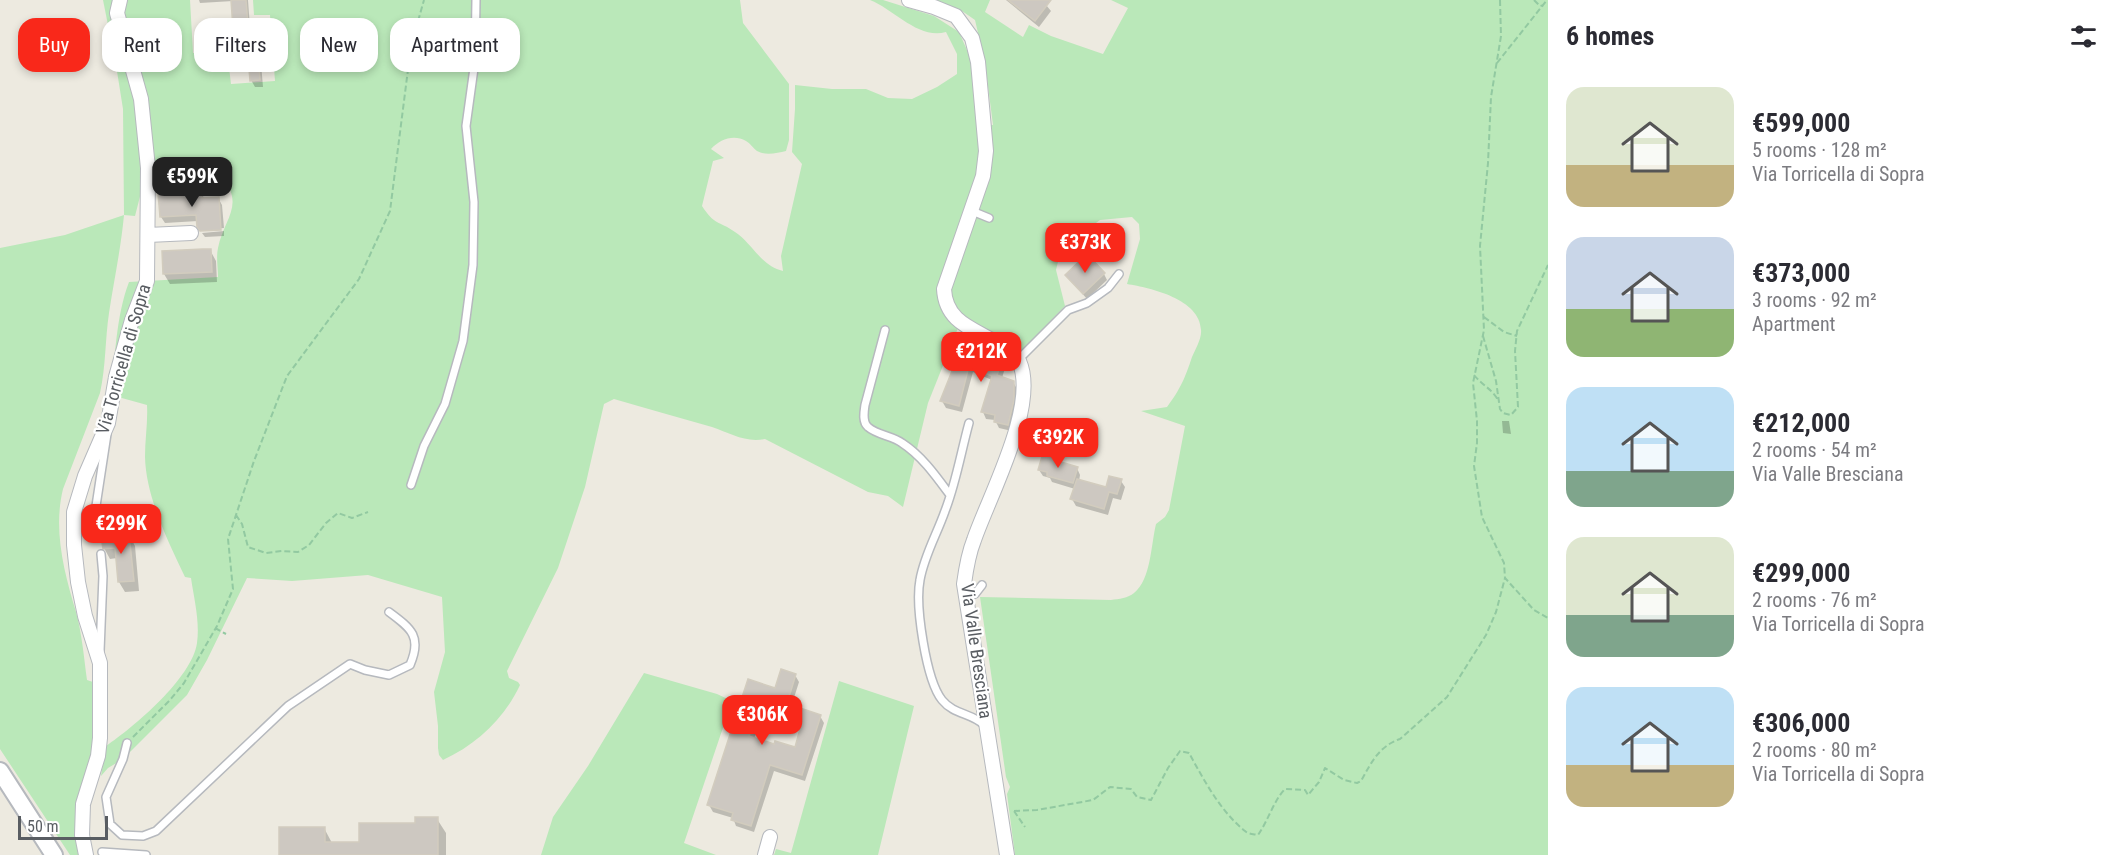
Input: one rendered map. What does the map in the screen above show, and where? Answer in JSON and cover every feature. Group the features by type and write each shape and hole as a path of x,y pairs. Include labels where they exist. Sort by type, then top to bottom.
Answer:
{"street":[{"name":"Via Torricella di Sopra","path":"86,855 82,834 82,804 98,756 100,663 84,616 78,582 74,546 74,512 85,476 108,423 116,377 132,320 147,280 148,168 141,99 117,13 120,0"},
{"path":"911,0 956,16 972,38 979,72 986,151 983,176 944,289 945,302 949,311 959,322 1004,347 1018,360"},
{"path":"148,235 191,233"},
{"name":"Via Valle Bresciana","path":"1007,855 964,584 967,560 974,539 1016,433 1022,411 1023,378 1018,360"},
{"path":"0,771 54,855"},
{"path":"765,855 770,837"}],"lane":[{"path":"411,485 424,446 446,404 463,341 473,264 474,202 466,126 475,61 476,0"},
{"path":"972,211 989,218"},
{"path":"1018,360 1068,310 1087,303 1107,288 1119,274"},
{"path":"885,330 865,405 863,416 865,422 868,428 901,442 934,473 950,495"},
{"path":"94,519 108,423"},
{"path":"969,423 950,495 920,580 919,608 935,691 948,707 957,713 979,720 988,729"},
{"path":"100,663 103,576 101,554"},
{"path":"975,594 982,585"},
{"path":"127,743 123,759 106,797 110,824 122,835 143,836 156,831 288,706 350,664 364,670 388,675 410,665 417,649 415,636 404,623 389,612"},
{"path":"102,852 146,855"}],"path":[{"path":"127,743 184,683 215,628 233,589 228,539 287,376 358,279 390,211 411,46 424,0"},
{"path":"1014,811 1036,810 1093,800 1110,787 1131,789 1137,797 1151,800 1180,751 1189,753 1216,797 1246,832 1258,834 1279,795 1285,789 1305,790 1308,795 1325,768 1344,780 1357,783 1361,781 1376,755 1391,742 1400,740 1448,697 1486,635 1496,612 1505,578 1504,563 1482,517 1476,487 1474,466 1477,421 1473,383 1483,333 1480,246 1488,163 1491,97 1501,36 1500,0"},
{"path":"1534,0 1540,6 1544,5"},
{"path":"1496,65 1547,0"},
{"path":"1483,333 1500,409 1507,415 1514,414 1518,406 1515,351 1517,336 1548,265"},
{"path":"1484,317 1499,328 1517,336"},
{"path":"1474,375 1481,383 1493,390 1499,402"},
{"path":"236,514 242,524 248,547 266,553 297,552 309,545 326,523 338,513 352,518 368,512"},
{"path":"1505,578 1534,610 1548,618"},
{"path":"215,628 226,634"}],"green space":[{"path":"103,0 190,0 194,72 230,72 231,84 275,81 274,72 288,72 288,18 254,15 253,0 740,0 743,23 789,84 789,140 786,151 772,154 757,151 747,142 737,138 723,140 715,145 711,149 724,158 713,161 702,206 714,220 741,237 763,260 783,271 781,256 802,164 792,152 795,85 832,89 866,89 888,98 912,99 957,74 957,54 946,32 926,32 870,0 883,0 934,16 959,32 970,57 977,124 993,125 985,63 975,20 962,11 929,0 990,0 985,12 1023,37 1029,25 1051,36 1103,54 1128,8 1111,0 1548,0 1548,855 1015,855 1007,794 1010,787 1006,777 980,597 1111,600 1134,593 1140,587 1147,571 1156,524 1165,517 1169,510 1185,426 1141,411 1167,407 1176,394 1199,340 1201,330 1199,319 1192,310 1173,297 1127,284 1140,239 1139,224 1132,217 1100,220 1061,249 1056,270 1065,306 1018,355 940,300 943,313 958,328 928,403 903,507 888,496 868,492 765,439 744,439 712,427 614,399 604,404 585,487 558,568 507,671 509,678 520,685 498,719 478,738 455,754 443,760 438,748 434,692 445,652 442,597 368,575 292,581 247,578 207,660 187,695 123,759 108,768 101,776 106,746 146,714 173,686 193,657 198,635 191,578 185,577 159,518 149,488 145,457 147,405 111,395 121,309 129,282 218,277 218,248 233,203 227,185 219,174 144,181 135,216 124,215 123,109 117,72 182,72 182,18 107,18"},
{"path":"124,215 100,393 63,489 60,504 61,551 64,566 80,629 87,680 96,683 96,723 92,751 76,803 78,855 70,855 0,749 0,248 65,235"},
{"path":"644,673 717,694 732,701 684,843 716,855 541,855 553,817 588,766"},
{"path":"839,681 914,706 878,855 774,855 776,849 791,853"}],"building":[{"path":"231,0 246,0 247,18 232,18"},
{"path":"1008,0 1051,0 1035,21"},
{"path":"249,72 259,72 260,80 250,81"},
{"path":"201,191 202,198 219,197 221,230 200,231 197,227 196,215 160,217 158,193"},
{"path":"211,249 212,272 163,274 162,251"},
{"path":"1087,254 1105,273 1083,294 1065,275"},
{"path":"964,341 984,348 982,353 1002,361 997,375 1014,381 1014,400 1008,425 994,422 995,415 981,412 992,376 969,366 959,406 940,401"},
{"path":"1043,453 1052,456 1051,459 1078,467 1073,483 1047,476 1047,472 1038,470"},
{"path":"1109,476 1122,479 1117,494 1109,492 1104,509 1070,499 1077,479 1106,487"},
{"path":"129,534 134,581 118,582 115,548 103,549 101,536"},
{"path":"781,669 796,674 789,697 793,699 791,705 821,715 802,775 770,765 751,826 731,820 733,813 707,805 748,679 775,688","holes":["758,708 802,722 795,747 775,741 774,744 749,736"]},
{"path":"415,817 438,817 438,855 279,855 279,827 325,827 325,842 359,842 359,823 415,823"}]}
